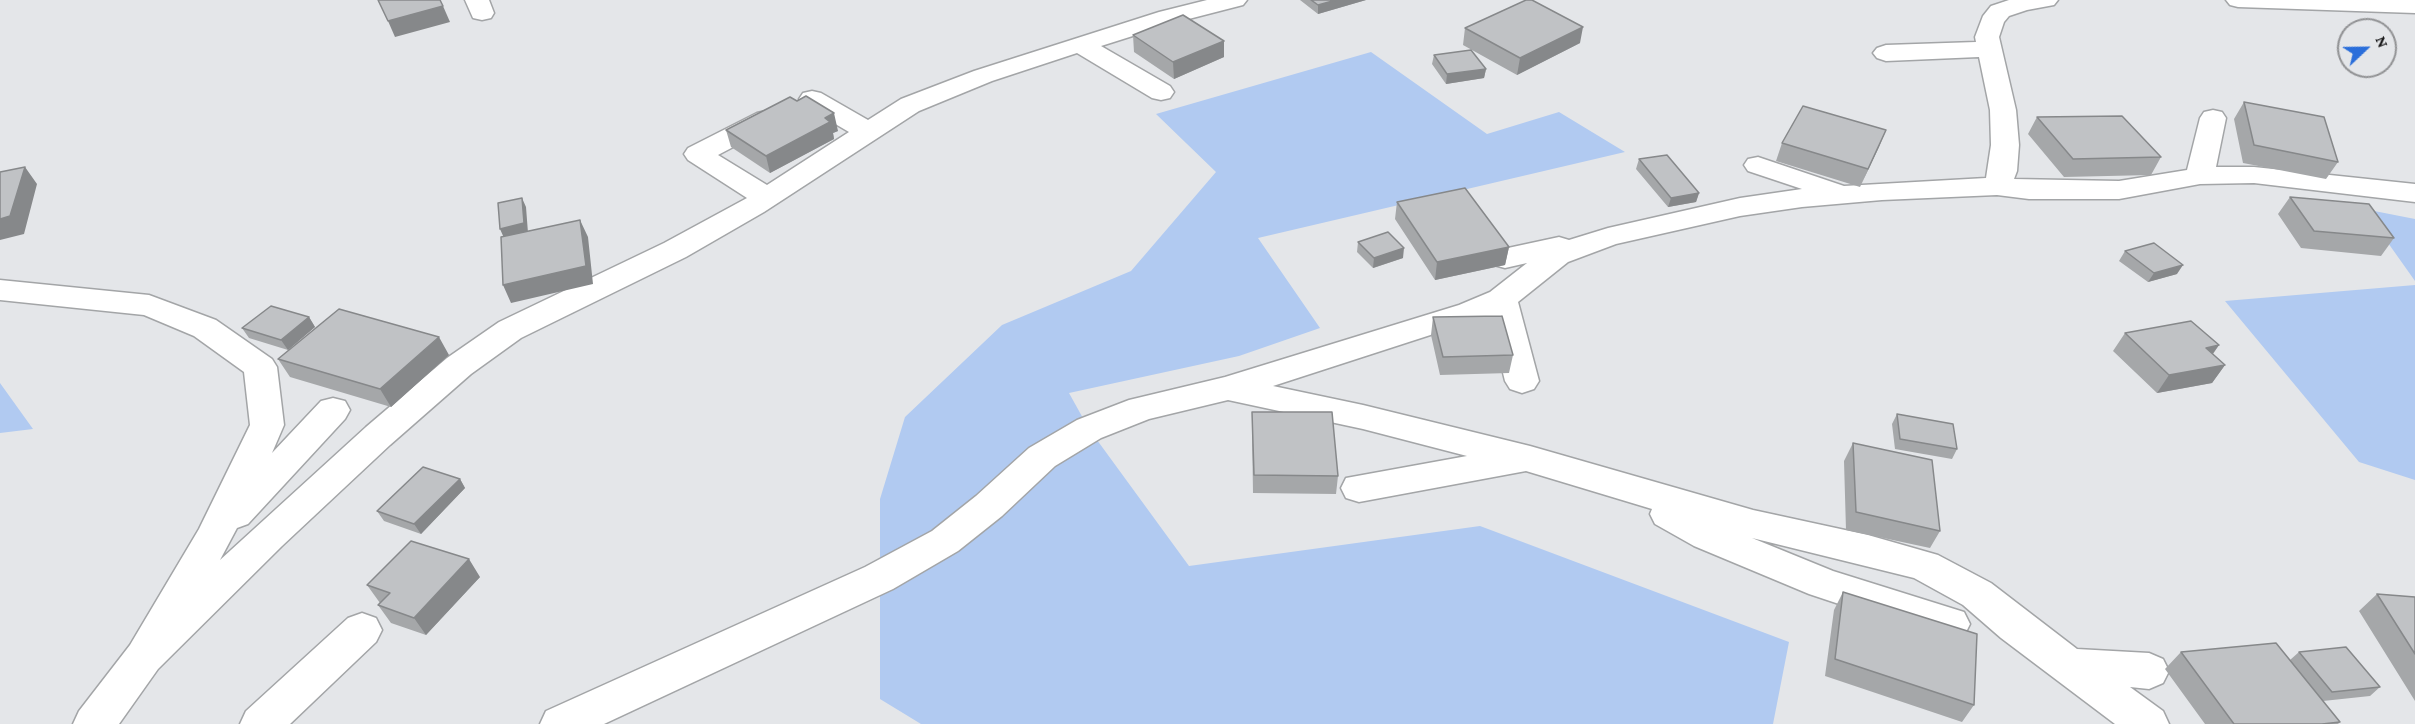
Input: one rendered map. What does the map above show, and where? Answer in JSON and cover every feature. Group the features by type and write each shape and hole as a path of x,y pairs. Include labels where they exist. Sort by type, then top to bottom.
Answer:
{"street":[{"path":"144,657 269,536 459,366 510,330 675,250 767,198 910,105 983,76 1080,44 1167,17 1235,0"},
{"path":"1997,186 2002,171 2005,145 2003,110 1987,37 1992,21 2000,11 2023,3 2046,0"},
{"path":"2238,0 2415,6"},
{"path":"1080,44 1161,92"},
{"path":"1886,53 1989,50"},
{"path":"812,99 867,131"},
{"path":"2200,176 2212,118"},
{"path":"766,119 699,154 767,198"},
{"path":"1758,165 1847,194"},
{"path":"1505,258 1740,207 1847,194 1997,186 2029,190 2119,190 2200,176 2254,175 2415,193"},
{"path":"561,724 859,587 945,541 989,506 1042,457 1089,429 1141,409 1228,388 1470,312 1501,299 1557,255 1608,237"},
{"path":"0,290 149,305 206,328 260,367 267,425 214,536 144,657 94,724"},
{"path":"1501,299 1522,381"},
{"path":"1228,388 1363,417 1530,459 1753,524 1868,550 1925,566 1977,594 2068,666 2148,724"},
{"path":"214,536 333,410"},
{"path":"1359,488 1530,459"},
{"path":"1612,483 1707,536 1823,583 1950,624"},
{"path":"261,724 362,630"},
{"path":"2068,666 2149,671"}],"shaded area":[{"path":"1371,52 1487,134 1559,112 1625,152 1258,238 1320,328 1239,356 1069,393 1089,429 1189,566 1480,526 1789,642 1773,724 921,724 880,699 880,499 905,417 1002,325 1131,271 1216,172 1156,114"},
{"path":"2364,209 2415,219 2415,281"},
{"path":"2415,285 2415,480 2359,462 2225,301"},
{"path":"0,383 33,429 0,433"}],"building":[{"path":"378,0 440,0 443,6 388,21"},
{"path":"1311,0 1336,0 1318,5"},
{"path":"1526,0 1532,0 1583,27 1520,58 1465,28"},
{"path":"1183,15 1224,41 1173,62 1133,35"},
{"path":"1471,50 1486,69 1447,74 1434,55"},
{"path":"806,96 834,113 825,118 830,122 766,156 726,130 790,97 797,101"},
{"path":"2244,102 2324,117 2338,162 2254,145"},
{"path":"1803,106 1886,130 1868,169 1782,143"},
{"path":"2122,116 2161,157 2073,159 2037,117"},
{"path":"1667,155 1699,193 1671,198 1639,159"},
{"path":"25,167 10,216 0,219 0,172"},
{"path":"1465,188 1509,247 1437,262 1397,202"},
{"path":"2290,197 2369,204 2394,238 2314,231"},
{"path":"522,198 524,223 500,229 498,203"},
{"path":"580,220 586,266 503,285 501,237"},
{"path":"1388,232 1404,248 1374,258 1358,242"},
{"path":"2154,243 2183,265 2154,273 2125,251"},
{"path":"271,306 309,317 281,340 242,328"},
{"path":"339,309 439,337 380,389 278,359"},
{"path":"1502,316 1513,355 1443,357 1433,317"},
{"path":"2191,321 2219,345 2206,348 2225,365 2169,375 2125,333"},
{"path":"1252,412 1332,412 1338,476 1254,475"},
{"path":"1897,414 1953,424 1957,449 1900,439"},
{"path":"1853,443 1932,460 1940,531 1856,512"},
{"path":"423,467 460,479 414,524 377,511"},
{"path":"411,541 469,559 414,618 378,605 390,593 367,585"},
{"path":"1843,592 1977,634 1974,705 1835,659"},
{"path":"2377,594 2415,597 2415,654"},
{"path":"2276,643 2340,722 2234,724 2181,652"},
{"path":"2346,647 2380,687 2332,692 2299,652"}]}
